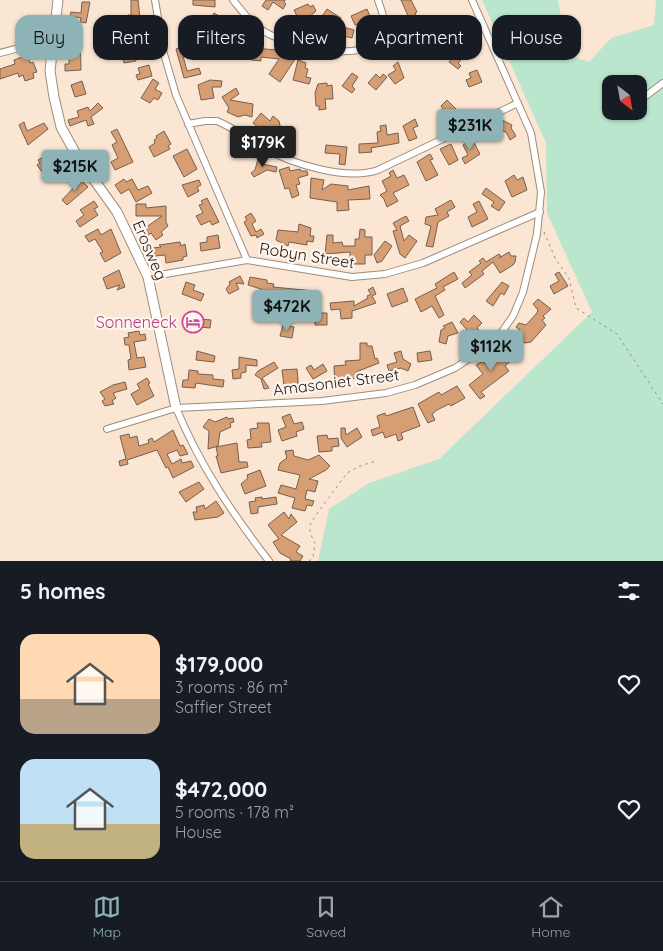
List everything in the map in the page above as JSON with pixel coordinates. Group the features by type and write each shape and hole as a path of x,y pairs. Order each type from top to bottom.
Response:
{"street":[{"name":"Erosweg","path":"56,15 58,0"},
{"path":"155,0 169,75 246,260"},
{"path":"233,0 250,21 266,32 311,48 330,51 356,49"},
{"path":"378,0 382,15"},
{"name":"Amasoniet Street","path":"107,428 176,408 322,401 386,392 442,375 482,350 501,333 513,316 523,292 539,226 541,192 533,141 472,0"},
{"path":"0,53 15,49"},
{"name":"Erosweg","path":"51,60 50,71 54,97 65,137 117,212 148,277 176,408 202,463 239,522 269,561"},
{"path":"648,95 663,83"},
{"path":"188,124 217,121 283,158 333,171 357,174 378,170 518,103"},
{"name":"Robyn Street","path":"148,277 246,260 352,277 385,274 430,260 540,212"}],"path":[{"path":"539,226 548,236 556,260 570,278 576,308 616,334 663,404"},
{"path":"309,561 313,558 315,543 310,533 310,525 316,515 346,473 360,466 376,462"}],"green space":[{"path":"482,0 558,0 561,15 492,15 492,22"},
{"path":"656,0 663,0 663,561 318,561 329,509 369,483 439,459 592,312 547,213 546,143 509,60 581,59 589,62 611,38 654,25"}],"building":[{"path":"131,0 138,0 140,15 131,15"},
{"path":"193,0 215,0 215,7 193,5"},
{"path":"266,0 285,0 286,4 283,9 273,2 268,10 262,6"},
{"path":"401,0 411,0 417,12 416,15 408,15"},
{"path":"82,2 90,2 86,23 83,22 83,15 70,15 71,12 81,13"},
{"path":"308,4 310,7 313,5 316,11 311,15 296,15 294,10"},
{"path":"327,9 336,15 323,15"},
{"path":"367,9 369,15 356,15 355,25 351,16"},
{"path":"346,28 354,30 352,38 346,37"},
{"path":"264,49 274,50 274,58 264,57"},
{"path":"14,60 29,60 30,63 33,62 37,72 33,73 34,78 25,81 23,75 19,77 18,73 0,79 0,69 15,64"},
{"path":"69,60 81,60 81,70 65,71 65,64 69,64"},
{"path":"123,60 136,60 136,61 124,63"},
{"path":"179,60 184,60 187,71 199,68 201,74 184,78"},
{"path":"278,60 294,60 280,82 269,74"},
{"path":"298,60 306,63 305,68 308,69 306,77 311,78 309,84 293,80"},
{"path":"451,60 461,60 458,63 461,66 458,69 449,62"},
{"path":"398,62 404,78 395,84 388,75 396,70 393,66"},
{"path":"149,65 152,76 138,80 136,75 140,74 138,68"},
{"path":"477,70 482,82 469,87 466,80 471,78 469,73"},
{"path":"352,73 358,77 352,86 355,89 352,93 342,86"},
{"path":"376,74 380,78 383,74 387,77 376,90 368,83"},
{"path":"153,79 159,83 155,89 162,93 158,100 154,98 150,103 141,98"},
{"path":"210,80 222,81 221,87 212,87 214,98 201,100 198,85"},
{"path":"82,81 86,94 75,97 71,85"},
{"path":"327,83 327,86 332,85 333,99 325,99 326,109 319,110 319,106 316,106 315,93 318,84"},
{"path":"236,88 239,94 230,100 253,104 252,117 245,115 238,117 227,112 229,108 222,97"},
{"path":"447,100 458,111 447,121 442,116 446,113 441,106"},
{"path":"98,103 103,108 91,117 94,124 88,126 86,120 70,126 68,120 79,117 77,111 88,107 90,111"},
{"path":"261,113 270,121 273,116 279,121 281,130 291,128 294,136 287,139 288,141 273,146 270,137 253,123"},
{"path":"415,119 418,126 413,128 417,138 409,141 403,126"},
{"path":"502,120 512,125 511,128 516,136 510,140 506,132 497,129 496,133 492,132 491,135 485,133 487,126 490,127"},
{"path":"24,122 27,131 44,123 48,129 28,145 19,125"},
{"path":"386,125 387,135 398,133 399,143 371,148 372,152 359,153 359,144 378,143 377,132 381,131 380,126"},
{"path":"117,129 133,162 115,170 111,162 118,158 112,145 117,142 111,132"},
{"path":"164,131 171,144 168,146 170,149 154,157 149,147 155,143 156,136"},
{"path":"472,139 480,154 465,164 462,158 468,155 463,145"},
{"path":"451,144 458,160 449,165 440,149"},
{"path":"326,145 347,147 345,165 339,164 340,154 325,153"},
{"path":"187,149 197,169 184,177 173,156"},
{"path":"430,154 433,159 430,160 438,175 426,181 417,162"},
{"path":"47,155 49,159 53,156 57,162 42,172 37,165 40,163 38,160"},
{"path":"258,159 263,160 262,164 277,167 276,172 267,170 254,177 251,173 255,170"},
{"path":"289,167 290,171 300,169 301,171 307,171 308,175 298,178 300,184 296,185 299,195 292,198 289,188 285,189 279,170"},
{"path":"393,170 397,178 404,175 409,185 393,193 398,201 387,207 380,195 387,191 382,181 391,176 389,173"},
{"path":"514,175 517,180 523,177 527,190 512,197 505,181"},
{"path":"311,178 324,180 322,190 331,184 348,186 348,190 369,186 370,199 348,200 349,210 337,211 337,202 310,198"},
{"path":"124,179 126,182 132,179 138,190 148,186 152,193 136,202 129,189 121,194 115,185"},
{"path":"81,180 88,187 67,205 62,200"},
{"path":"199,180 201,185 197,187 199,191 188,197 182,185"},
{"path":"486,188 505,202 499,211 491,206 494,202 482,194"},
{"path":"207,198 219,222 212,225 210,221 201,225 196,216 203,213 199,205 203,204 201,201"},
{"path":"451,200 455,207 447,212 449,216 438,222 433,247 426,246 431,226 425,224 426,217 438,215 435,209"},
{"path":"94,201 98,207 94,209 98,215 80,227 76,221 84,215 80,210"},
{"path":"479,201 488,219 472,227 468,217 477,212 473,204"},
{"path":"136,204 146,204 146,208 166,206 166,222 168,226 161,232 163,235 156,240 151,233 142,240 138,233 162,216 136,216"},
{"path":"251,213 256,221 252,224 256,232 261,229 264,234 257,238 256,235 251,236 244,222 247,220 245,217"},
{"path":"406,216 409,221 400,226 404,241 409,235 417,241 405,258 400,254 393,231 397,230 393,223"},
{"path":"299,224 311,228 310,236 314,236 313,242 307,241 307,245 289,242 288,246 276,240 278,230 298,232"},
{"path":"98,229 101,235 111,229 121,253 105,262 100,253 103,252 95,239 89,242 85,236"},
{"path":"360,229 365,230 365,237 372,237 372,255 365,255 365,264 350,264 350,252 325,254 327,235 333,235 333,243 342,242 343,246 355,246 355,239 359,239"},
{"path":"218,235 220,248 201,251 200,243 207,242 207,237"},
{"path":"385,241 392,246 382,261 377,263 374,255"},
{"path":"180,242 181,246 185,244 187,256 183,257 183,260 166,263 165,255 155,256 153,248 161,247 159,245"},
{"path":"509,252 511,256 516,256 513,265 500,273 493,262 482,271 484,274 465,288 462,283 472,275 469,272 481,263 479,261 483,258 486,262 499,254 501,256 499,258"},
{"path":"119,270 125,287 117,290 120,285 107,289 103,278"},
{"path":"454,272 458,279 443,287 445,290 435,296 444,315 439,318 432,306 421,312 415,299 437,288 435,284"},
{"path":"559,272 568,286 554,294 550,286 559,281 555,274"},
{"path":"240,276 244,284 236,283 239,289 229,294 226,289 230,284 229,282"},
{"path":"250,277 267,280 267,283 274,284 273,287 314,291 313,300 304,300 304,296 289,295 296,305 294,309 285,309 276,304 276,295 261,292 261,289 248,285"},
{"path":"186,282 195,285 193,290 204,294 201,301 182,294"},
{"path":"502,282 509,286 504,295 501,293 493,306 486,301"},
{"path":"373,287 376,294 372,296 376,303 352,311 352,318 341,319 340,309 331,310 330,303 354,301 354,306 368,298 367,296 371,294 368,290"},
{"path":"403,288 408,301 392,307 387,294"},
{"path":"538,299 551,309 543,316 545,318 542,320 546,325 531,342 525,343 515,336 520,330 516,327 519,323 526,325 537,313 538,310 533,304"},
{"path":"312,313 327,313 327,325 315,325 315,321 305,321 305,315 312,315"},
{"path":"474,315 482,323 477,328 482,334 476,340 460,322 464,318 468,322"},
{"path":"190,318 211,320 210,328 190,326"},
{"path":"452,322 458,333 448,336 446,344 439,342 441,330 445,328 443,326"},
{"path":"283,325 294,327 292,338 280,336"},
{"path":"139,331 140,335 145,334 146,340 134,342 137,358 144,357 146,367 129,370 128,360 131,359 129,345 125,345 124,338 129,337 128,333"},
{"path":"360,343 367,343 367,346 372,346 375,359 377,358 379,363 356,372 357,378 343,380 344,384 335,385 334,366 346,365 345,361 360,360"},
{"path":"505,349 514,358 505,366 509,371 481,392 485,396 480,399 469,385 483,374 476,365 483,361 485,364"},
{"path":"197,351 215,356 214,362 196,360"},
{"path":"401,351 403,359 411,364 408,371 401,368 389,371 387,365 397,362 394,353"},
{"path":"430,351 432,360 418,362 417,353"},
{"path":"239,357 257,360 257,366 246,365 246,372 241,373 241,378 233,379 232,370 239,369"},
{"path":"274,362 278,368 262,378 269,388 264,389 261,379 255,375 258,371"},
{"path":"323,364 327,371 313,379 306,368 311,365 314,370"},
{"path":"297,369 299,392 285,393 282,370"},
{"path":"189,370 198,371 198,374 213,375 213,379 224,380 223,387 196,383 195,388 182,387 183,380 188,380"},
{"path":"147,378 154,396 137,405 131,394 140,389 137,384"},
{"path":"125,382 127,389 113,393 116,398 112,401 114,404 105,406 102,401 105,399 100,392 113,385"},
{"path":"457,386 465,398 451,406 449,404 437,410 432,414 435,420 428,423 418,404 439,392 441,395"},
{"path":"413,407 420,426 401,433 403,439 398,441 396,434 385,438 383,432 373,436 371,430 380,427 377,416 385,413 386,416"},
{"path":"290,414 294,424 302,422 304,429 296,432 297,436 282,441 278,430 286,427 282,417"},
{"path":"227,417 228,419 233,418 234,422 230,423 231,427 220,432 218,446 208,449 209,431 203,427 209,419 215,422"},
{"path":"257,423 269,423 271,442 261,443 262,447 248,448 247,440 251,439 250,429 258,428"},
{"path":"341,428 345,428 346,435 357,428 362,437 347,447 341,438"},
{"path":"173,430 180,446 183,445 188,454 180,456 177,450 167,454 172,464 181,459 182,463 191,461 194,467 173,478 157,450 127,460 128,464 120,466 119,461 126,459 120,436 129,434 130,438 137,436 139,446 149,443 148,440 152,438 154,442"},
{"path":"327,435 328,439 338,438 339,446 332,447 332,451 319,452 317,436"},
{"path":"237,443 239,462 247,462 248,467 221,473 216,456 218,456 216,447"},
{"path":"293,450 294,456 308,460 319,455 330,466 309,479 318,481 315,492 307,490 305,499 314,501 312,506 307,505 305,511 292,508 295,498 278,493 281,485 296,489 300,475 278,470 280,463 287,458 285,451"},
{"path":"260,470 266,486 245,494 241,484 248,478 247,475"},
{"path":"199,482 204,489 186,502 179,492"},
{"path":"262,497 262,499 276,497 277,504 258,507 258,513 251,514 249,502 256,501 255,498"},
{"path":"216,501 224,513 218,517 195,520 193,512 197,512 196,507 204,505 205,509"},
{"path":"284,512 289,519 291,514 297,522 281,535 300,546 296,552 303,556 300,561 290,561 291,559 280,553 273,542 279,539 268,525"}],"place":[{"name":"Sonneneck","path":"193,322"}]}
